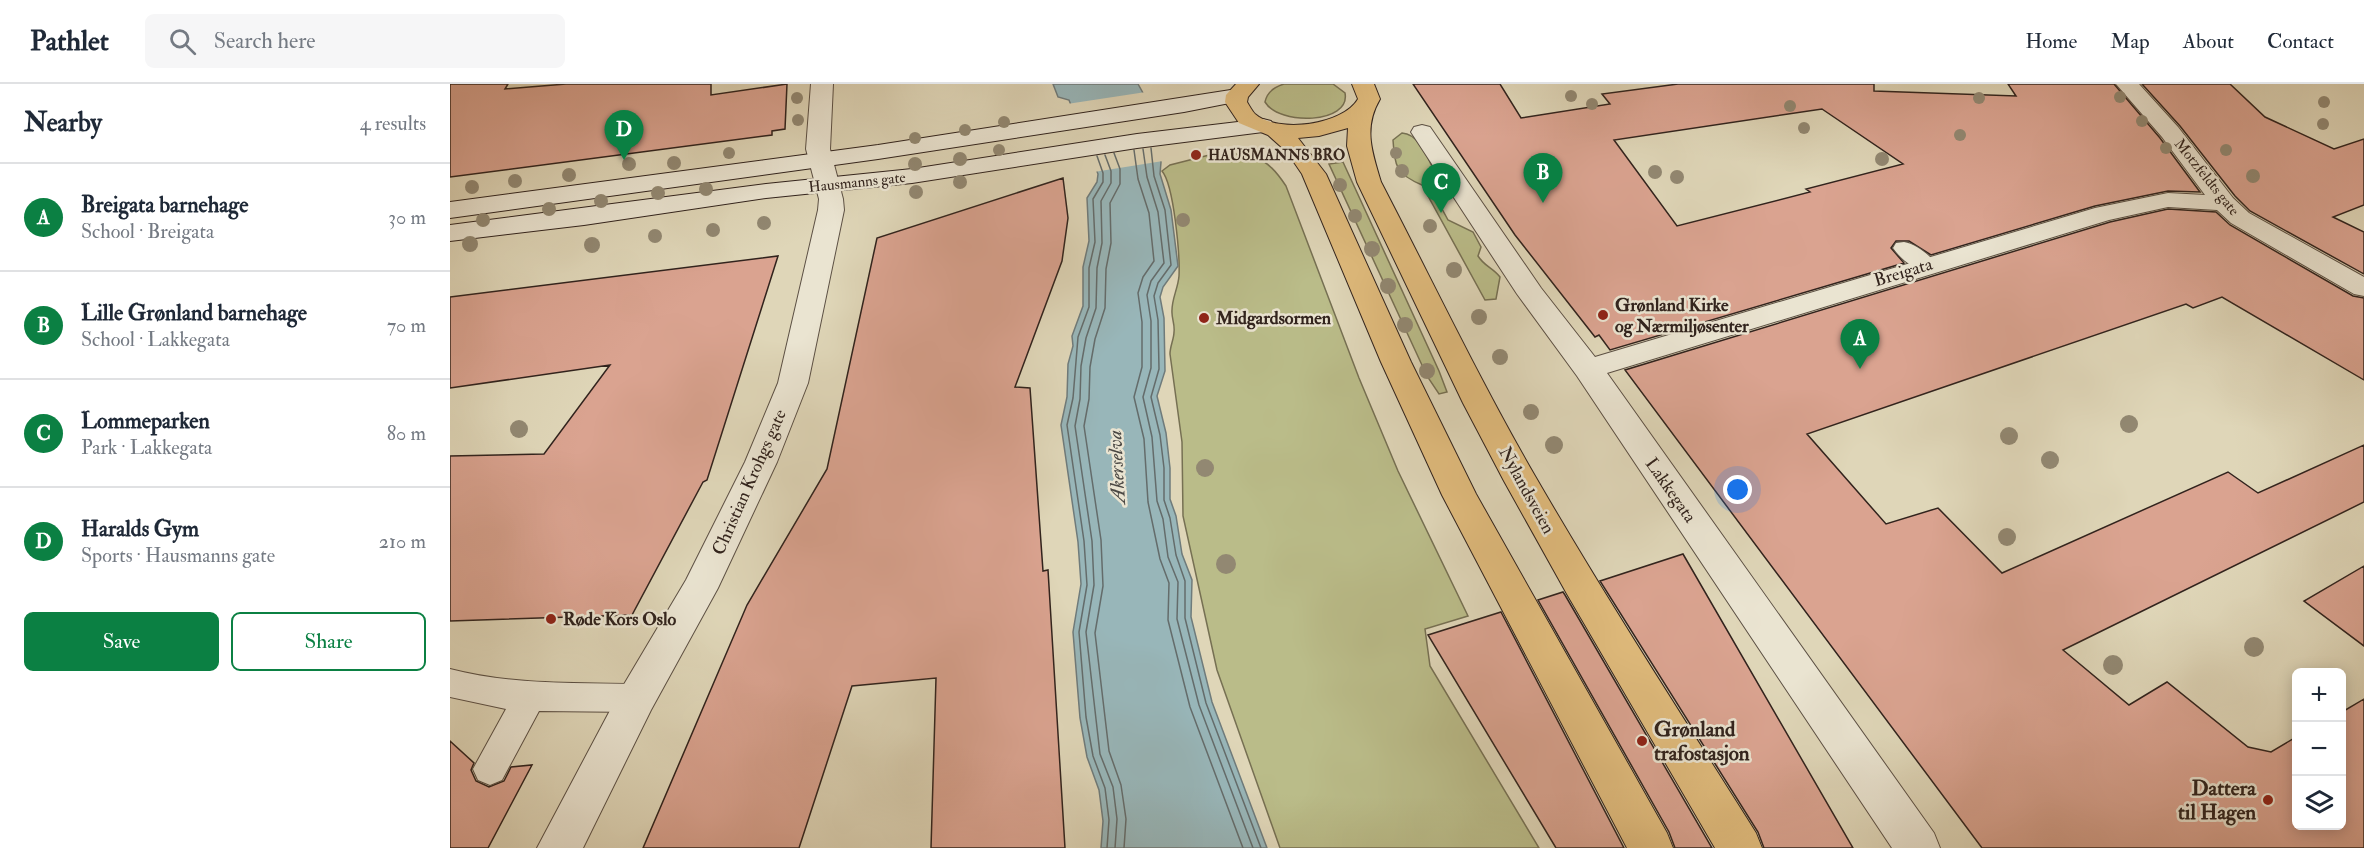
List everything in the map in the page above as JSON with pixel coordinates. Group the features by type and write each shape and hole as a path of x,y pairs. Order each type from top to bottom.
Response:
{"main road":[{"path":"1243,89 1236,102 1243,116 1269,128 1295,147 1314,174 1422,419 1516,603 1651,848"},
{"name":"Nylandsveien","path":"1269,128 1323,129 1344,123 1361,99"},
{"name":"Nylandsveien","path":"1361,99 1359,146 1369,182 1479,403 1580,584 1740,848"}],"street":[{"name":"Christian Krohgs gate","path":"559,848 637,698 700,588 761,462 793,383 831,210 820,160 818,135 822,84"},
{"name":"Motzfeldts gate","path":"2127,84 2170,132 2224,202 2240,218 2261,232 2364,288"},
{"name":"Hausmanns gate","path":"450,210 820,160 1184,105 1243,89"},
{"name":"Hausmanns gate","path":"450,233 584,218 766,191 912,176 1195,133 1269,128"},
{"name":"Lakkegata","path":"1422,132 1531,294 1588,369 1918,848"},
{"name":"Breigata","path":"1588,369 2104,213 2168,200 2224,202"}],"lane":[{"path":"1904,248 1926,265"},
{"path":"457,692 637,698"},
{"path":"490,769 530,696"}],"green space":[{"path":"1284,84 1333,84 1345,93 1344,103 1337,111 1326,116 1298,118 1284,115 1273,110 1265,102 1272,90"},
{"path":"1402,133 1414,138 1427,157 1437,177 1436,184 1445,199 1441,207 1448,220 1473,232 1481,247 1478,256 1500,277 1496,299 1485,300 1422,185 1407,177 1398,168 1393,140"},
{"path":"1225,151 1258,158 1272,168 1286,186 1359,378 1398,471 1468,616 1425,629 1430,666 1539,848 1280,848 1217,670 1183,516 1182,442 1170,354 1174,335 1172,308 1179,266 1173,205 1162,171 1170,165"},
{"path":"1343,162 1447,392 1439,394 1427,376 1329,164"}],"water":[{"name":"Akerselva","path":"1053,84 1138,84 1143,93 1161,162 1160,174 1171,210 1178,266 1163,287 1160,297 1164,318 1165,371 1157,396 1166,433 1170,468 1170,499 1176,516 1182,554 1192,580 1191,617 1212,702 1267,848 1101,848 1103,821 1099,790 1087,757 1080,718 1073,632 1081,584 1078,542 1061,425 1067,397 1068,364 1073,346 1072,336 1083,306 1083,267 1089,241 1087,198 1097,182 1098,174 1069,100 1058,97"}],"pier":[{"path":"1146,92 1163,161 1094,172 1067,104"}],"building":[{"path":"450,84 508,84 505,89 566,84 711,84 711,95 787,84 785,129 772,131 772,135 450,177"},
{"path":"1413,84 1500,84 1521,118 1610,104 1602,94 1678,84 1874,84 1874,91 2016,96 2008,84 2114,84 2160,138 2200,192 2168,191 2095,206 1931,255 1909,241 1896,241 1891,248 1904,263 1610,350 1599,335 1595,337 1515,235","holes":["1822,109 1903,164 1806,189 1810,192 1677,226 1614,140"]},
{"path":"2142,84 2230,84 2265,117 2334,149 2364,139 2364,205 2333,217 2364,232 2364,274 2250,211"},
{"path":"1063,178 1068,218 1062,261 1015,387 1030,388 1043,571 1048,570 1065,848 931,848 936,678 852,686 799,848 643,848 747,605 827,469 877,238"},
{"path":"2168,209 2216,212 2230,225 2353,296 2364,298 2364,380 2222,297 2193,308 2186,304 1807,434 1886,524 1938,508 2002,573 2228,472 2258,493 2364,445 2364,502 2063,650 2129,705 2167,682 2248,747 2271,752 2292,739 2292,830 2346,830 2346,710 2364,699 2364,848 1982,848 1625,370 2110,222"},
{"path":"778,256 707,480 703,482 632,615 450,621 450,456 544,454 610,365 450,388 450,297"},
{"path":"1683,554 1853,848 1764,848 1758,832 1600,581"},
{"path":"2364,566 2364,646 2304,601"},
{"path":"1563,592 1712,848 1675,848 1669,832 1538,600"},
{"path":"1501,612 1624,848 1556,848 1428,635"},
{"path":"450,741 474,763 471,770 476,781 489,787 504,781 511,767 532,765 488,848 450,848"}],"place":[{"name":"HAUSMANNS BRO","path":"1196,155"},
{"name":"Haralds Gym","path":"624,160"},
{"name":"Lille Grønland barnehage","path":"1543,203"},
{"name":"Lommeparken","path":"1441,213"},
{"name":"Grønland Kirke og Nærmiljøsenter","path":"1603,315"},
{"name":"Midgardsormen","path":"1204,318"},
{"name":"Breigata barnehage","path":"1860,369"},
{"name":"Røde Kors Oslo","path":"551,619"},
{"name":"Grønland trafostasjon","path":"1642,741"},
{"name":"Dattera til Hagen","path":"2268,800"}]}
